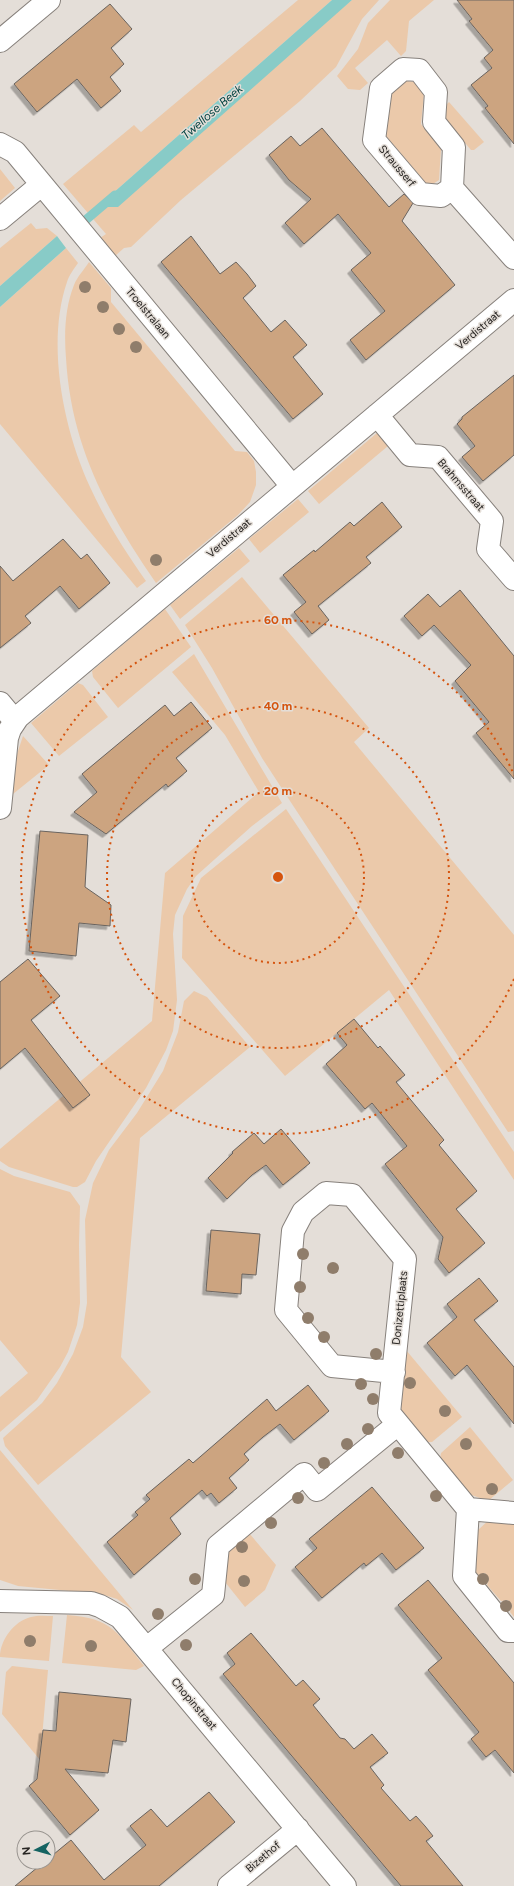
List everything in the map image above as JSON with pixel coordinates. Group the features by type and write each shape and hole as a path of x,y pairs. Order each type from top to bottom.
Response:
{"street":[{"path":"0,41 49,0"},
{"name":"Strausserf","path":"404,69 419,70 436,92 434,122 454,147 452,188 441,196 420,194 374,140 380,88 404,69"},
{"name":"Troelstralaan","path":"0,144 15,152 292,486"},
{"path":"0,219 42,185"},
{"path":"452,188 514,258"},
{"name":"Verdistraat","path":"0,808 7,738 15,721 154,601 514,300"},
{"name":"Brahmsstraat","path":"377,415 410,455 438,457 492,521 488,549 514,579"},
{"path":"0,703 15,721"},
{"name":"Donizettiplaats","path":"394,1372 332,1366 286,1310 292,1232 303,1212 326,1193 352,1195 405,1259 394,1372 389,1413 468,1509"},
{"path":"147,1648 213,1595 218,1546 304,1474 317,1490 398,1424"},
{"path":"514,1513 468,1509 464,1576 508,1631 514,1631"},
{"name":"Chopinstraat","path":"0,1601 68,1602 100,1606 120,1617 345,1886"},
{"name":"Bizethof","path":"229,1886 298,1829"}],"shaded area":[{"path":"298,0 332,0 104,201 352,0 379,0 362,19 336,67 300,101 181,200 131,247 124,248 115,256 100,238 106,234 63,184 134,125 141,132"},
{"path":"390,0 434,0 409,21 406,51 401,56 387,40 355,68 368,83 360,90 348,89 337,76 358,49 368,23"},
{"path":"406,81 415,82 424,93 421,124 441,149 439,180 433,184 426,183 386,136 389,95"},
{"path":"449,102 484,142 474,150 471,150 444,118 445,106"},
{"path":"0,169 15,188 0,201"},
{"path":"31,223 36,229 47,228 57,236 0,286 0,248"},
{"path":"66,248 78,263 70,274 67,282 61,306 58,331 60,385 65,412 80,464 90,487 116,535 146,581 137,588 0,424 0,307"},
{"path":"89,262 111,288 111,302 235,451 247,452 254,461 256,485 250,502 238,515 156,583 138,557 107,504 94,477 75,420 69,390 66,358 66,321 74,285"},
{"path":"377,433 388,446 319,504 308,491"},
{"path":"298,499 309,512 260,553 249,539"},
{"path":"239,548 250,561 180,619 170,605"},
{"path":"242,577 369,728 354,742 514,935 514,1131 508,1132 262,758 212,668 185,625"},
{"path":"165,609 191,647 118,708 93,677 92,671"},
{"path":"194,654 282,803 252,826 196,876 187,889 175,915 173,934 177,1000 173,1031 166,1050 146,1088 96,1161 85,1182 77,1187 73,1187 9,1167 0,1161 0,1149 152,1021 165,873 259,792 225,735 172,672"},
{"path":"78,683 83,685 108,717 59,756 31,723"},
{"path":"23,736 49,765 13,794 17,754"},
{"path":"286,809 514,1152 514,1180 389,990 285,1076 182,958 183,916 201,878"},
{"path":"194,991 207,997 250,1047 140,1138 121,1357 151,1392 38,1485 5,1446 3,1438 42,1403 57,1383 73,1354 83,1327 87,1303 85,1220 93,1183 109,1150 137,1113 163,1071 178,1032 184,1001"},
{"path":"0,1169 14,1176 70,1192 80,1206 80,1303 77,1325 68,1352 60,1367 37,1400 0,1432 0,1397 28,1373 0,1340"},
{"path":"406,1350 462,1417 432,1442 426,1442 400,1410"},
{"path":"470,1427 513,1480 488,1501 469,1494 440,1459 441,1453"},
{"path":"0,1450 133,1610 117,1599 101,1594 18,1586 0,1580"},
{"path":"491,1518 514,1523 514,1617 510,1612 512,1605 508,1600 501,1601 487,1585 489,1579 485,1573 478,1575 474,1570 477,1531"},
{"path":"249,1533 276,1565 265,1590 245,1607 225,1582 229,1550"},
{"path":"67,1615 94,1620 113,1629 144,1666 136,1670 62,1663"},
{"path":"34,1616 53,1616 49,1661 0,1657 2,1644 5,1638 19,1623"},
{"path":"12,1666 48,1670 40,1760 2,1714 6,1672"}],"water":[{"path":"332,0 352,0 118,207 108,207 104,201"},
{"path":"57,236 66,248 0,307 0,286"}],"building":[{"path":"457,0 514,0 514,144 485,108 488,106 471,85 492,68 484,58 493,50 469,21 472,19"},
{"path":"110,4 132,29 111,48 124,64 110,77 121,91 101,108 77,79 37,112 14,84"},
{"path":"322,128 389,207 404,194 413,203 402,221 455,285 366,360 350,340 385,311 351,270 371,253 338,214 304,244 285,223 311,199 289,180 269,155 291,136 300,146"},
{"path":"191,236 220,274 236,262 247,274 256,286 243,298 271,332 285,320 307,345 293,357 323,394 293,419 161,262"},
{"path":"514,375 514,455 483,481 462,457 475,446 457,424 462,417"},
{"path":"382,502 402,527 366,557 371,563 318,606 329,620 312,634 294,612 306,602 283,575 314,550 315,552 350,522 354,526"},
{"path":"63,539 81,559 87,554 110,583 79,609 60,586 25,616 31,623 0,648 0,566 13,581"},
{"path":"460,590 514,656 514,779 476,733 489,722 455,681 471,665 434,625 422,636 404,616 428,594 440,607"},
{"path":"191,702 212,728 176,758 187,771 168,787 166,784 106,834 74,812 97,792 82,774 165,705 174,716"},
{"path":"40,831 88,835 85,887 111,905 110,926 79,923 76,956 29,951"},
{"path":"28,959 60,996 31,1020 90,1095 73,1108 25,1048 0,1069 0,982"},
{"path":"354,1019 378,1048 380,1046 405,1075 396,1082 444,1140 439,1145 477,1191 456,1209 485,1243 449,1273 438,1259 443,1237 385,1164 407,1146 372,1103 365,1109 326,1064 347,1045 337,1033"},
{"path":"281,1129 310,1163 283,1185 266,1165 252,1175 227,1199 208,1178 233,1153 232,1152 254,1133 264,1144"},
{"path":"211,1230 260,1234 256,1275 242,1274 241,1294 206,1291"},
{"path":"479,1278 498,1301 474,1320 514,1367 514,1424 467,1365 455,1376 427,1343 457,1317 447,1304"},
{"path":"308,1385 329,1411 294,1440 280,1424 263,1437 244,1454 249,1460 229,1478 237,1488 219,1503 211,1493 207,1496 202,1490 170,1518 181,1534 134,1575 107,1542 138,1515 135,1512 150,1499 146,1495 189,1459 193,1463 267,1399 276,1411"},
{"path":"372,1487 424,1548 396,1570 382,1553 366,1566 364,1563 322,1598 295,1567 317,1548 309,1539"},
{"path":"428,1580 514,1683 514,1773 495,1750 486,1757 471,1739 479,1732 428,1670 442,1658 398,1605"},
{"path":"251,1633 296,1686 303,1680 320,1699 313,1705 340,1738 345,1739 354,1749 372,1734 388,1753 370,1767 384,1785 381,1788 410,1821 416,1816 425,1826 433,1836 426,1841 463,1886 401,1886 223,1674 235,1664 227,1653"},
{"path":"59,1692 131,1699 126,1742 113,1740 108,1773 65,1769 99,1810 70,1835 29,1786 37,1779 43,1730 56,1731"},
{"path":"209,1792 235,1822 159,1886 15,1886 34,1870 56,1870 56,1852 71,1840 104,1880 146,1845 130,1826 151,1809 167,1827"}],"waterway":[{"name":"Twellose Beek","path":"81,224 115,195"}]}
